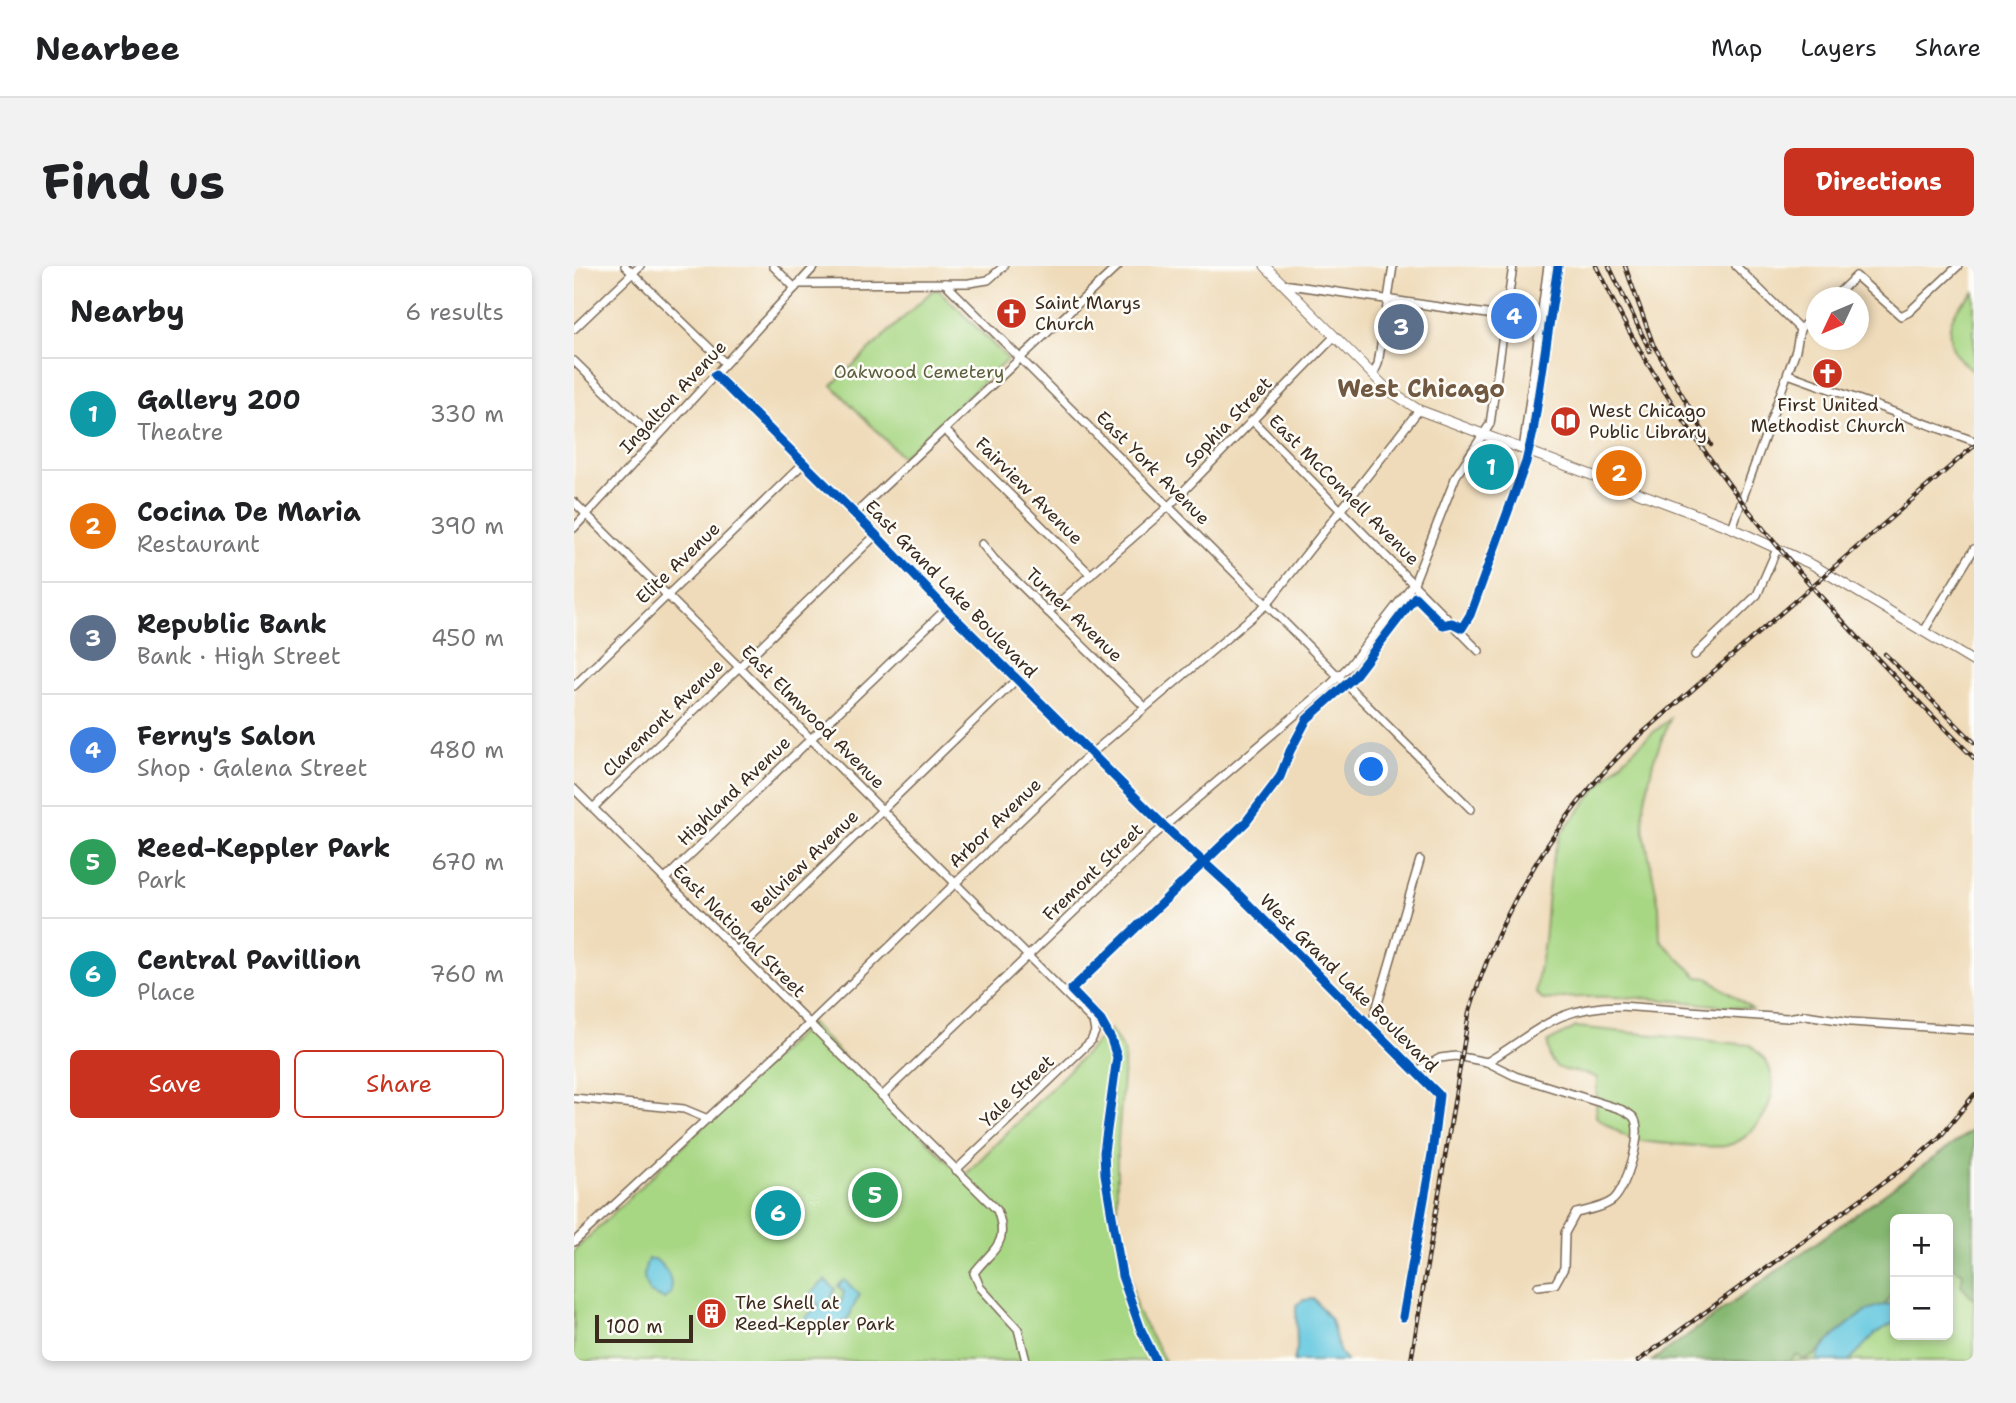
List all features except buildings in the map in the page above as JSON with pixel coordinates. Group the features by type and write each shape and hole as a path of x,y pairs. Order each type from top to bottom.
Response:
{"main road":[{"path":"1265,266 1273,270 1283,284 1395,396 1419,410 1732,528 1813,565 1974,662"}],"street":[{"path":"625,266 725,363"},
{"path":"574,329 640,266"},
{"path":"774,266 797,286 969,283 988,280 1001,267"},
{"name":"Ingalton Avenue","path":"574,528 815,266"},
{"path":"855,514 1118,266"},
{"path":"1373,375 1378,364 1393,266"},
{"name":"Fremont Street","path":"882,1096 1164,826 1339,676 1414,583 1456,476 1490,424 1513,266"},
{"path":"1523,450 1548,266"},
{"path":"1736,266 1800,329"},
{"path":"1869,288 1901,316 1909,312 1958,266"},
{"path":"1844,287 1856,276 1868,287"},
{"name":"East York Avenue","path":"945,283 1471,809"},
{"path":"1283,284 1507,317"},
{"path":"1732,528 1797,350 1800,329 1806,323"},
{"name":"Sophia Street","path":"1048,612 1169,506 1335,336"},
{"path":"574,361 654,439"},
{"path":"1788,374 1974,441"},
{"name":"East Grand Lake Boulevard","path":"715,375 1164,826"},
{"name":"Arbor Avenue","path":"574,1242 810,1023 1091,753 1267,604 1419,410"},
{"name":"East McConnell Avenue","path":"1252,420 1479,651"},
{"name":"Fairview Avenue","path":"945,429 1091,575"},
{"name":"Elite Avenue","path":"574,686 804,463"},
{"name":"East Elmwood Avenue","path":"574,502 1089,1017 1095,1032"},
{"name":"Claremont Avenue","path":"593,808 876,535"},
{"name":"Turner Avenue","path":"982,544 994,559 1145,707"},
{"path":"1695,655 1757,596 1777,549"},
{"path":"1924,631 1974,549"},
{"name":"Highland Avenue","path":"665,879 946,609"},
{"name":"Bellview Avenue","path":"737,951 1017,679"},
{"name":"East National Street","path":"574,789 997,1210 1003,1226 999,1246 974,1273 980,1287 1018,1329 1026,1361"},
{"name":"West Grand Lake Boulevard","path":"1164,826 1231,887 1439,1095 1433,1154 1403,1317"},
{"path":"1371,1027 1420,860"},
{"path":"1487,1062 1547,1022 1579,1009 1597,1006 1787,1018 1805,1016 1851,1022 1974,1030"},
{"name":"Yale Street","path":"956,1170 1088,1045 1095,1032"},
{"name":"West Grand Lake Boulevard","path":"1415,1072 1448,1055 1487,1062 1516,1076 1620,1109 1633,1118 1638,1132 1628,1177 1614,1200 1595,1209 1576,1213 1565,1233 1564,1268 1555,1284 1538,1286"},
{"path":"574,1098 684,1109 708,1119"}],"green space":[{"name":"Oakwood Cemetery","path":"939,290 1008,359 902,457 832,385 932,291"},
{"path":"1974,292 1974,370 1954,351 1950,325 1958,308"},
{"path":"1670,719 1653,762 1643,810 1644,832 1659,906 1660,939 1698,977 1708,978 1752,1009 1621,997 1543,1000 1536,993 1550,873 1561,835 1611,773 1645,739"},
{"path":"810,1023 963,1177 1110,1029 1125,1053 1117,1153 1117,1212 1137,1311 1165,1361 574,1361 574,1251"},
{"path":"1576,1027 1750,1045 1768,1065 1772,1077 1770,1102 1748,1135 1725,1146 1664,1144 1628,1137 1596,1117 1597,1078 1564,1070 1552,1062 1548,1042"},
{"path":"1974,1129 1974,1361 1652,1361"},
{"path":"1974,1129 1974,1299 1961,1285 1963,1273 1953,1268 1953,1214 1890,1214 1890,1296 1885,1305 1853,1321 1816,1354 1804,1360 1797,1355 1789,1361 1652,1361"}],"water":[{"path":"648,1259 655,1259 668,1274 671,1294 664,1299 650,1293 646,1284 644,1272"},
{"path":"825,1280 835,1289 829,1303 837,1305 841,1302 844,1292 838,1286 844,1280 860,1295 850,1315 840,1326 828,1330 814,1329 801,1322 819,1305 809,1295"},
{"path":"1314,1299 1331,1320 1339,1351 1346,1361 1294,1361 1297,1348 1296,1305 1304,1300"},
{"path":"1890,1304 1890,1325 1875,1334 1849,1361 1817,1361 1831,1340 1873,1308"}],"railway":[{"path":"1596,266 1631,336 1672,402 1763,528 1865,646 1974,758"},
{"path":"1609,266 1650,351"},
{"path":"1625,266 1653,344 1711,445"},
{"path":"1411,1361 1469,1013 1498,936 1536,863 1583,796 1639,736 1974,446"},
{"path":"1885,654 1974,742"},
{"path":"1638,1361 1909,1164 1939,1138 1974,1095"}],"cycle path":[{"path":"1156,1361 1141,1330 1122,1276 1105,1174 1104,1152 1117,1057 1101,1021 1071,990 1246,822 1280,777 1307,719 1353,678 1415,597 1443,625 1452,623 1462,628 1470,615 1526,462 1558,266"},
{"path":"715,375 1164,826 1231,887 1439,1095 1432,1154 1403,1317"}],"place":[{"name":"Saint Marys Church","path":"1012,313"},
{"name":"Ferny's Salon","path":"1514,316"},
{"name":"Republic Bank","path":"1401,327"},
{"name":"First United Methodist Church","path":"1828,374"},
{"name":"West Chicago Public Library","path":"1566,421"},
{"name":"Gallery 200","path":"1491,467"},
{"name":"Cocina De Maria","path":"1619,473"},
{"name":"Reed-Keppler Park","path":"875,1195"},
{"name":"Central Pavillion","path":"778,1213"},
{"name":"The Shell at Reed-Keppler Park","path":"712,1313"}],"district":[{"name":"West Chicago","path":"1421,389"}]}
